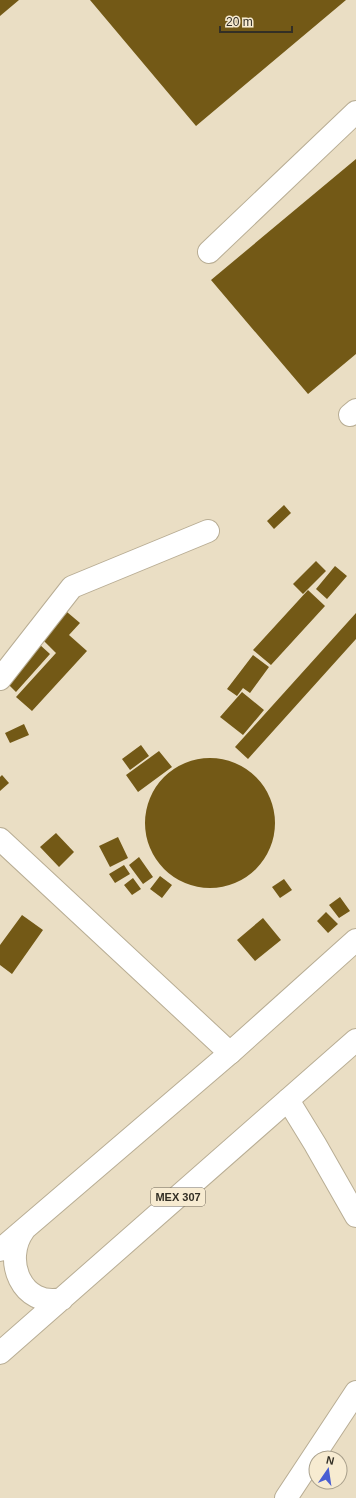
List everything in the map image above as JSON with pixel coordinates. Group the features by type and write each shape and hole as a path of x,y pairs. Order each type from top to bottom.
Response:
{"main road":[{"path":"209,252 356,112"},
{"path":"0,679 72,587 208,531"},
{"path":"0,839 230,1053"},
{"path":"0,1250 230,1053 356,940"},
{"name":"MEX 307","path":"0,1353 288,1100 354,1044"},
{"path":"288,1100 356,1216"},
{"path":"27,1226 20,1236 16,1246 14,1258 15,1270 20,1281 30,1292 43,1300 53,1301 62,1299"},
{"path":"286,1498 356,1392"}],"building":[{"path":"0,0 19,0 0,16"},
{"path":"90,0 346,0 196,126"},
{"path":"356,159 356,354 308,394 211,280"},
{"path":"284,505 291,513 274,529 267,521"},
{"path":"316,561 326,571 303,594 293,584"},
{"path":"335,566 347,576 327,599 316,589"},
{"path":"308,590 325,606 271,665 253,650"},
{"path":"67,612 80,623 69,635 87,651 32,711 16,697 56,653 42,639"},
{"path":"356,613 356,639 248,759 235,747"},
{"path":"39,644 50,654 16,692 5,681"},
{"path":"253,655 269,667 250,693 243,688 237,696 227,689"},
{"path":"242,692 264,710 243,735 220,717"},
{"path":"24,724 29,735 10,743 5,733"},
{"path":"141,745 149,756 130,770 122,759"},
{"path":"159,751 172,767 138,792 126,775"},
{"path":"216,758 229,760 241,765 252,772 261,781 273,804 275,823 273,842 268,854 261,865 252,874 229,886 204,888 191,886 179,881 168,874 159,865 147,842 145,817 147,804 152,792 159,781 168,772 191,760"},
{"path":"2,775 9,783 0,791 0,777"},
{"path":"56,833 74,852 59,867 40,847"},
{"path":"118,837 128,858 110,867 99,846"},
{"path":"139,857 153,877 143,884 129,865"},
{"path":"124,865 130,874 115,883 109,874"},
{"path":"160,876 172,885 162,898 150,889"},
{"path":"133,878 141,889 132,895 124,885"},
{"path":"284,879 292,890 280,898 272,887"},
{"path":"340,897 350,911 339,918 329,905"},
{"path":"326,912 338,924 328,933 317,921"},
{"path":"22,915 43,930 12,974 0,965 0,945"},
{"path":"263,918 281,940 255,961 237,940"}]}
